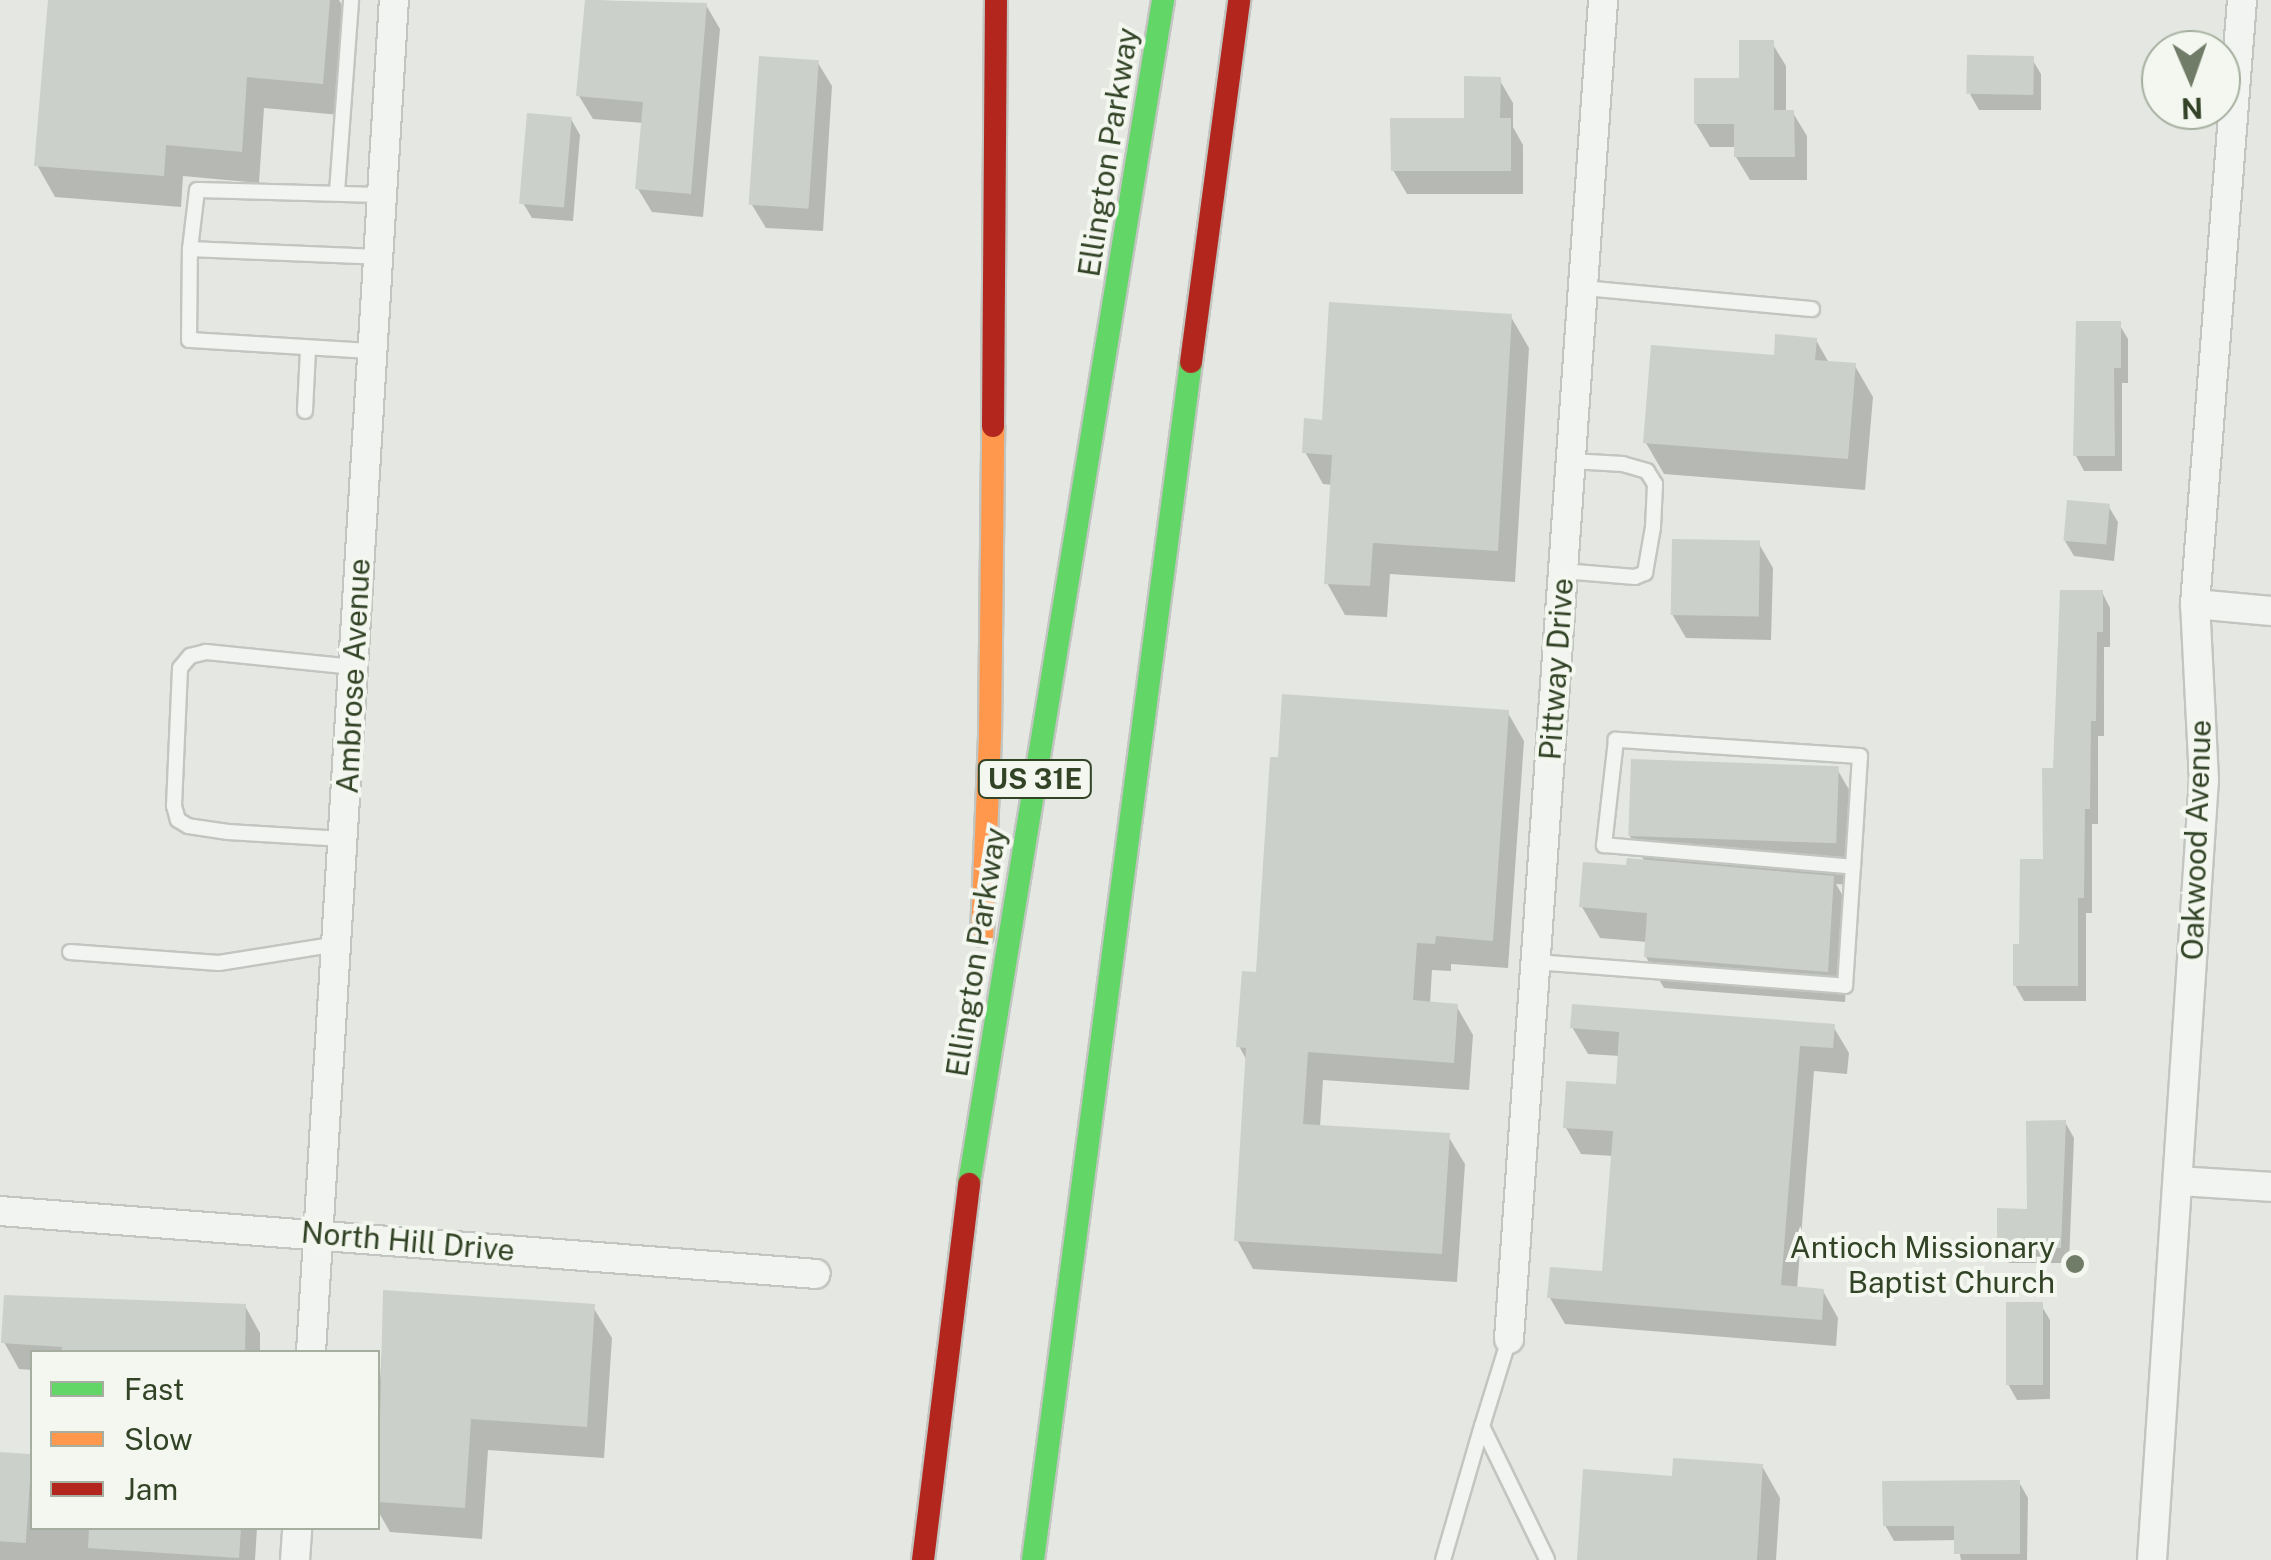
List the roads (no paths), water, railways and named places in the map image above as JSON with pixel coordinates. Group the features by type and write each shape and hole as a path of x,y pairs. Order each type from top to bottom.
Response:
{"highway":[{"path":"973,1155 990,737 996,0"},
{"name":"Ellington Parkway","path":"924,1560 973,1155 1163,0"},
{"name":"US 31E","path":"1033,1560 1239,0"}],"street":[{"name":"Ambrose Avenue","path":"311,1350 394,0"},
{"name":"Pittway Drive","path":"1509,1338 1604,0"},
{"name":"Oakwood Avenue","path":"2152,1560 2204,780 2195,604 2242,0"},
{"path":"2195,604 2271,611"},
{"path":"2178,1181 2271,1187"},
{"name":"North Hill Drive","path":"0,1210 816,1274"},
{"path":"295,1560 297,1530"}],"lane":[{"path":"337,192 351,0"},
{"path":"371,351 189,340 190,249 197,190 381,196"},
{"path":"190,249 377,257"},
{"path":"1584,288 1812,309"},
{"path":"304,412 308,350"},
{"path":"1563,571 1635,576 1646,573 1654,527 1656,484 1647,471 1623,464 1571,462"},
{"path":"344,838 228,832 188,826 178,820 174,806 180,668 190,656 206,652 354,666"},
{"path":"1536,962 1845,986 1853,867 1860,756 1616,740 1604,845 1853,867"},
{"path":"70,952 219,963 338,944"},
{"path":"1443,1560 1509,1338"},
{"path":"1482,1426 1547,1559"}],"place":[{"name":"Antioch Missionary Baptist Church","path":"2075,1264"}]}
